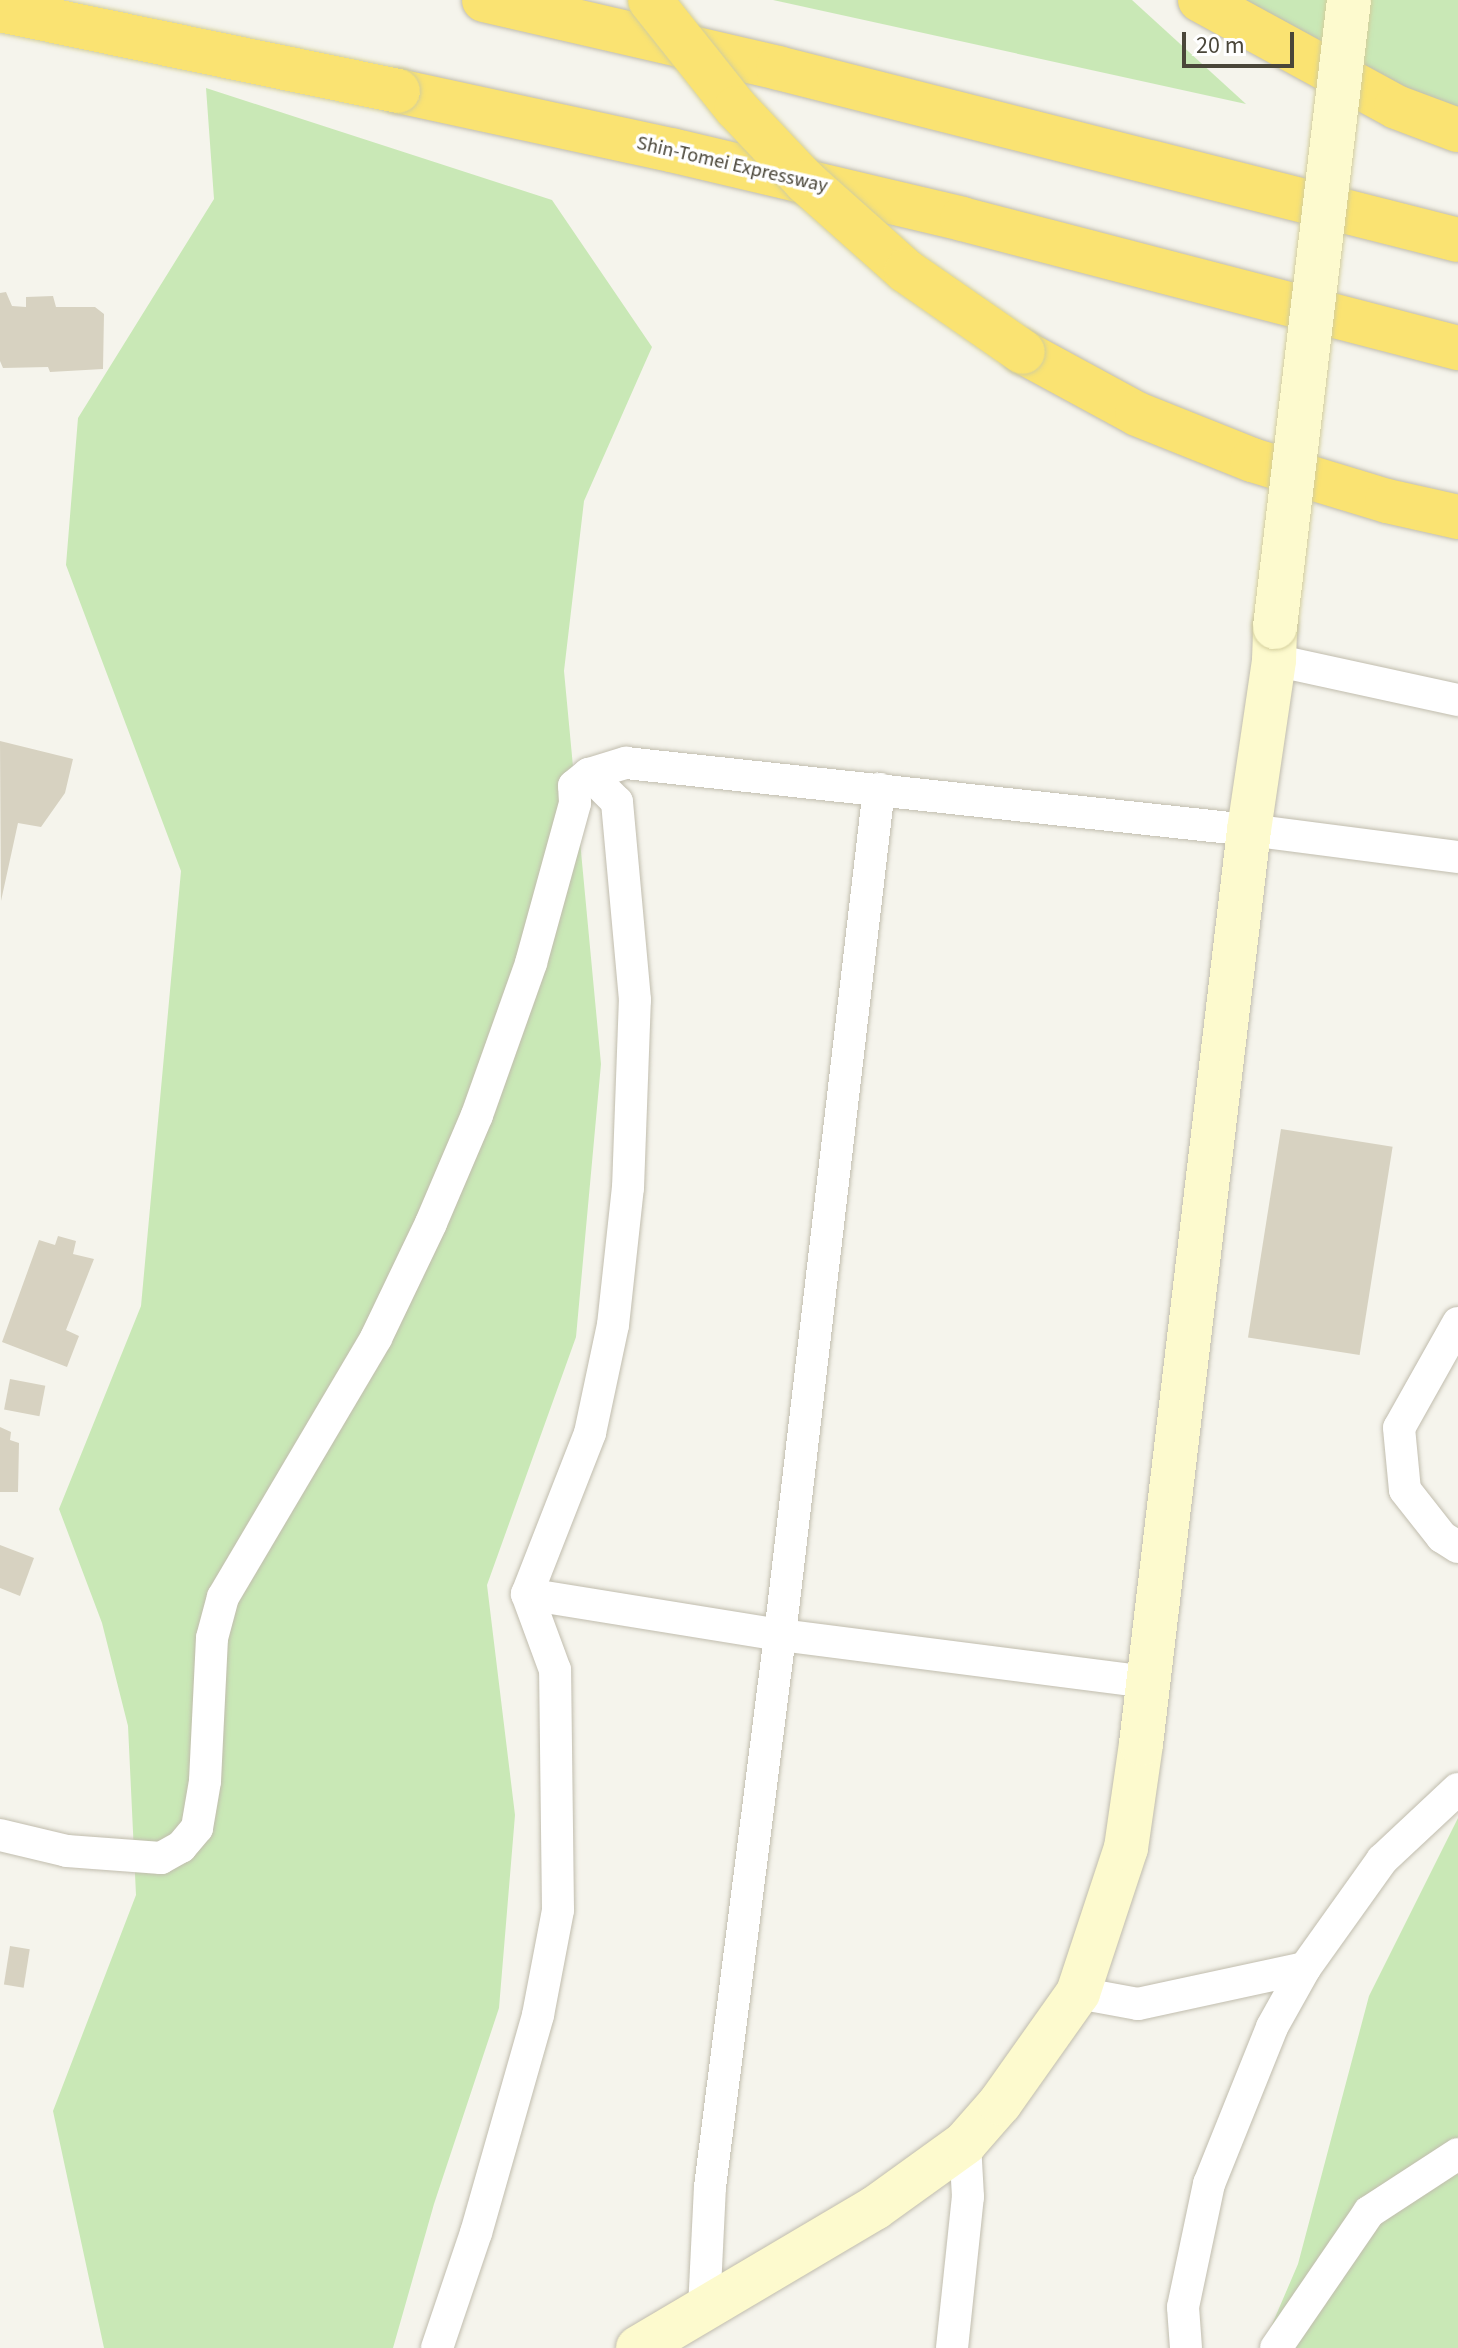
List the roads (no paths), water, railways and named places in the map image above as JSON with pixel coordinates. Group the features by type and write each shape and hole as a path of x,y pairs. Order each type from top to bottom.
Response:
{"highway":[{"path":"484,0 793,71 1458,240"},
{"path":"650,0 736,108 806,182 906,271 1023,352 1137,414 1252,460 1387,501 1458,517"},
{"path":"1200,0 1396,107 1458,130"},
{"name":"Shin-Tomei Expressway","path":"0,10 671,150 962,219 1458,348"}],"street":[{"path":"0,28 23,0"},
{"path":"638,2348 908,2188 965,2143 1000,2103 1078,1993 1126,1848 1249,830 1275,644 1349,0"},
{"path":"1275,644 1458,700"},
{"path":"0,1835 67,1851 161,1858 181,1847 197,1828 205,1781 212,1638 223,1597 376,1338 431,1223 477,1115 531,963 575,803 574,786 589,774 626,763 1249,830 1458,857"},
{"path":"437,2348 476,2233 538,2015 558,1910 555,1670 527,1594 590,1433 613,1325 628,1188 635,1000 619,816 617,802 589,774"},
{"path":"704,2309 710,2187 780,1635 879,789"},
{"path":"1458,1323 1399,1428 1405,1490 1442,1537 1458,1547"},
{"path":"527,1594 780,1635 1146,1682"},
{"path":"1186,2348 1183,2307 1209,2184 1272,2027 1305,1968 1382,1860 1458,1789"},
{"path":"1078,1993 1138,2004 1305,1968"},
{"path":"952,2348 968,2197 965,2143"},
{"path":"1276,2348 1369,2212 1458,2154"}]}
